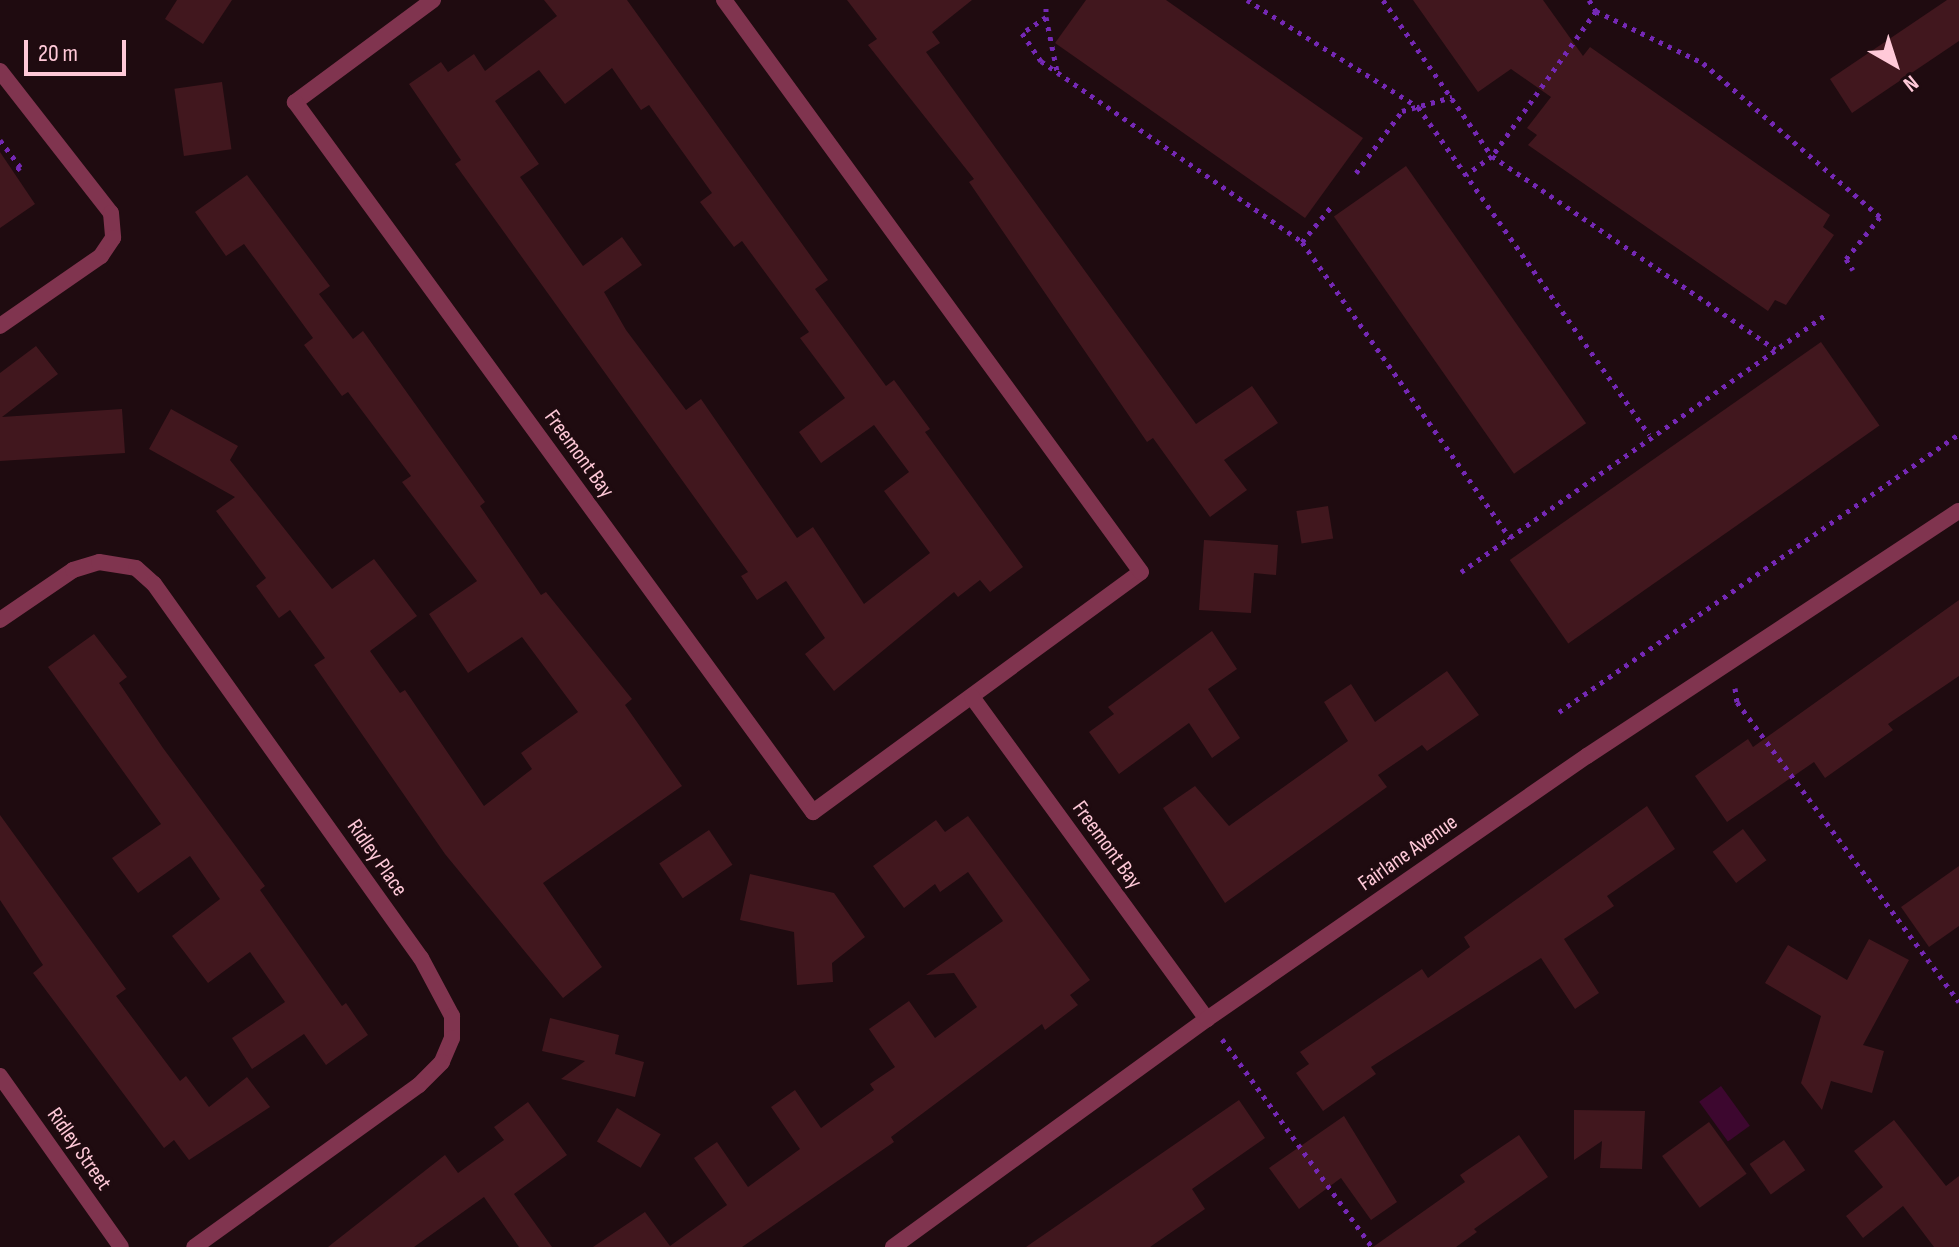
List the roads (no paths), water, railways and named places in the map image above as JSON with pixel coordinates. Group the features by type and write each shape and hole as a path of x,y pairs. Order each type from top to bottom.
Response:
{"street":[{"name":"Freemont Bay","path":"433,0 295,102 813,812 1141,572 724,0"},
{"path":"0,71 111,213 113,238 101,256 0,326"},
{"name":"Fairlane Avenue","path":"893,1247 1207,1019 1587,756 1959,511"},
{"name":"Ridley Place","path":"0,620 73,570 99,562 136,568 154,584 421,958 452,1016 452,1038 442,1062 419,1085 194,1247"},
{"name":"Freemont Bay","path":"972,697 1207,1019"},
{"name":"Ridley Street","path":"0,1076 121,1247"}]}
